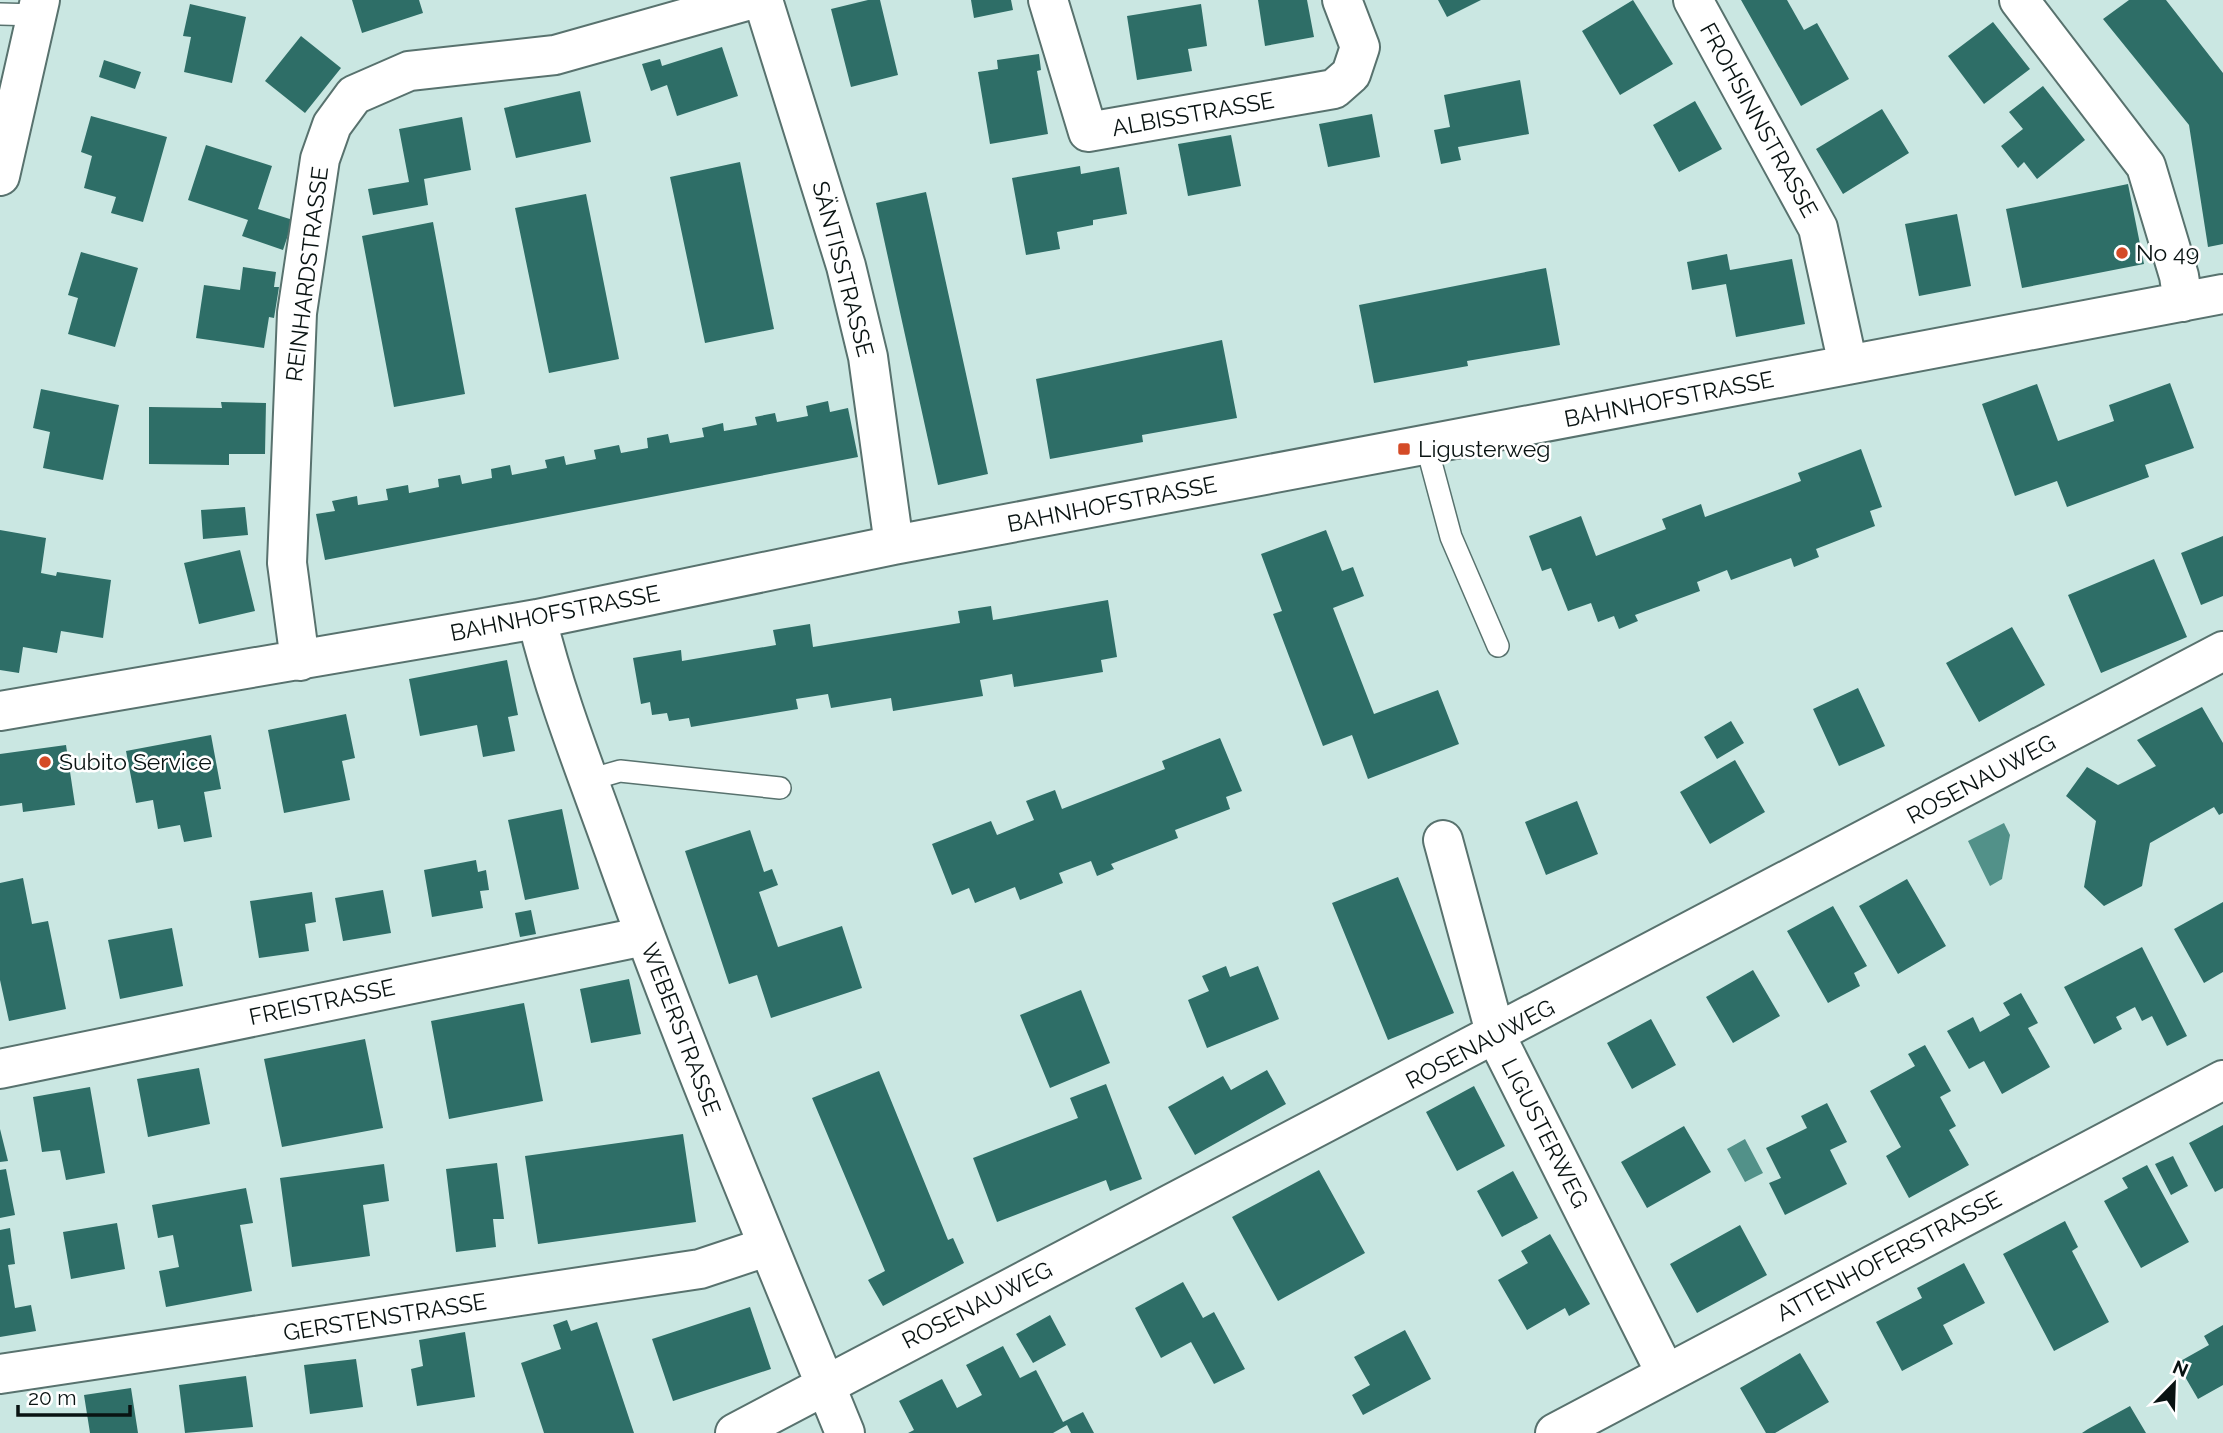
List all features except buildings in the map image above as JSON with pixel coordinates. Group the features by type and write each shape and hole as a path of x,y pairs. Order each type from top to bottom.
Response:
{"street":[{"name":"REINHARDSTRASSE","path":"300,661 287,563 296,327 320,159 332,125 354,95 409,71 555,55 750,0"},
{"name":"SÄNTISSTRASSE","path":"763,0 846,266 870,370 894,545"},
{"name":"ALBISSTRASSE","path":"1048,0 1088,132 1334,89 1351,74 1360,47 1342,0"},
{"name":"FROHSINNSTRASSE","path":"1693,0 1818,229 1848,365"},
{"path":"2019,0 2146,166 2179,276 2183,302"},
{"path":"0,176 39,8"},
{"name":"BAHNHOFSTRASSE","path":"0,711 537,619 894,545 2223,294"},
{"name":"WEBERSTRASSE","path":"537,619 549,667 645,936 766,1247 845,1433"},
{"name":"ROSENAUWEG","path":"735,1433 1496,1036 2223,651"},
{"name":"LIGUSTERWEG","path":"1443,841 1496,1036 1666,1374"},
{"name":"FREISTRASSE","path":"0,1069 645,936"},
{"name":"ATTENHOFERSTRASSE","path":"1555,1433 2223,1080"},
{"name":"GERSTENSTRASSE","path":"0,1374 700,1269 766,1247"}],"lane":[{"path":"0,14 39,8"},
{"path":"1426,444 1451,537 1498,646"},
{"path":"589,780 620,771 780,788"}],"water":[{"path":"2004,823 2010,835 2002,879 1990,886 1968,841"},
{"path":"1745,1139 1763,1173 1745,1182 1727,1149"}],"place":[{"name":"No 49","path":"2122,253"},
{"name":"Ligusterweg","path":"1404,449"},
{"name":"Subito Service","path":"45,762"}]}
